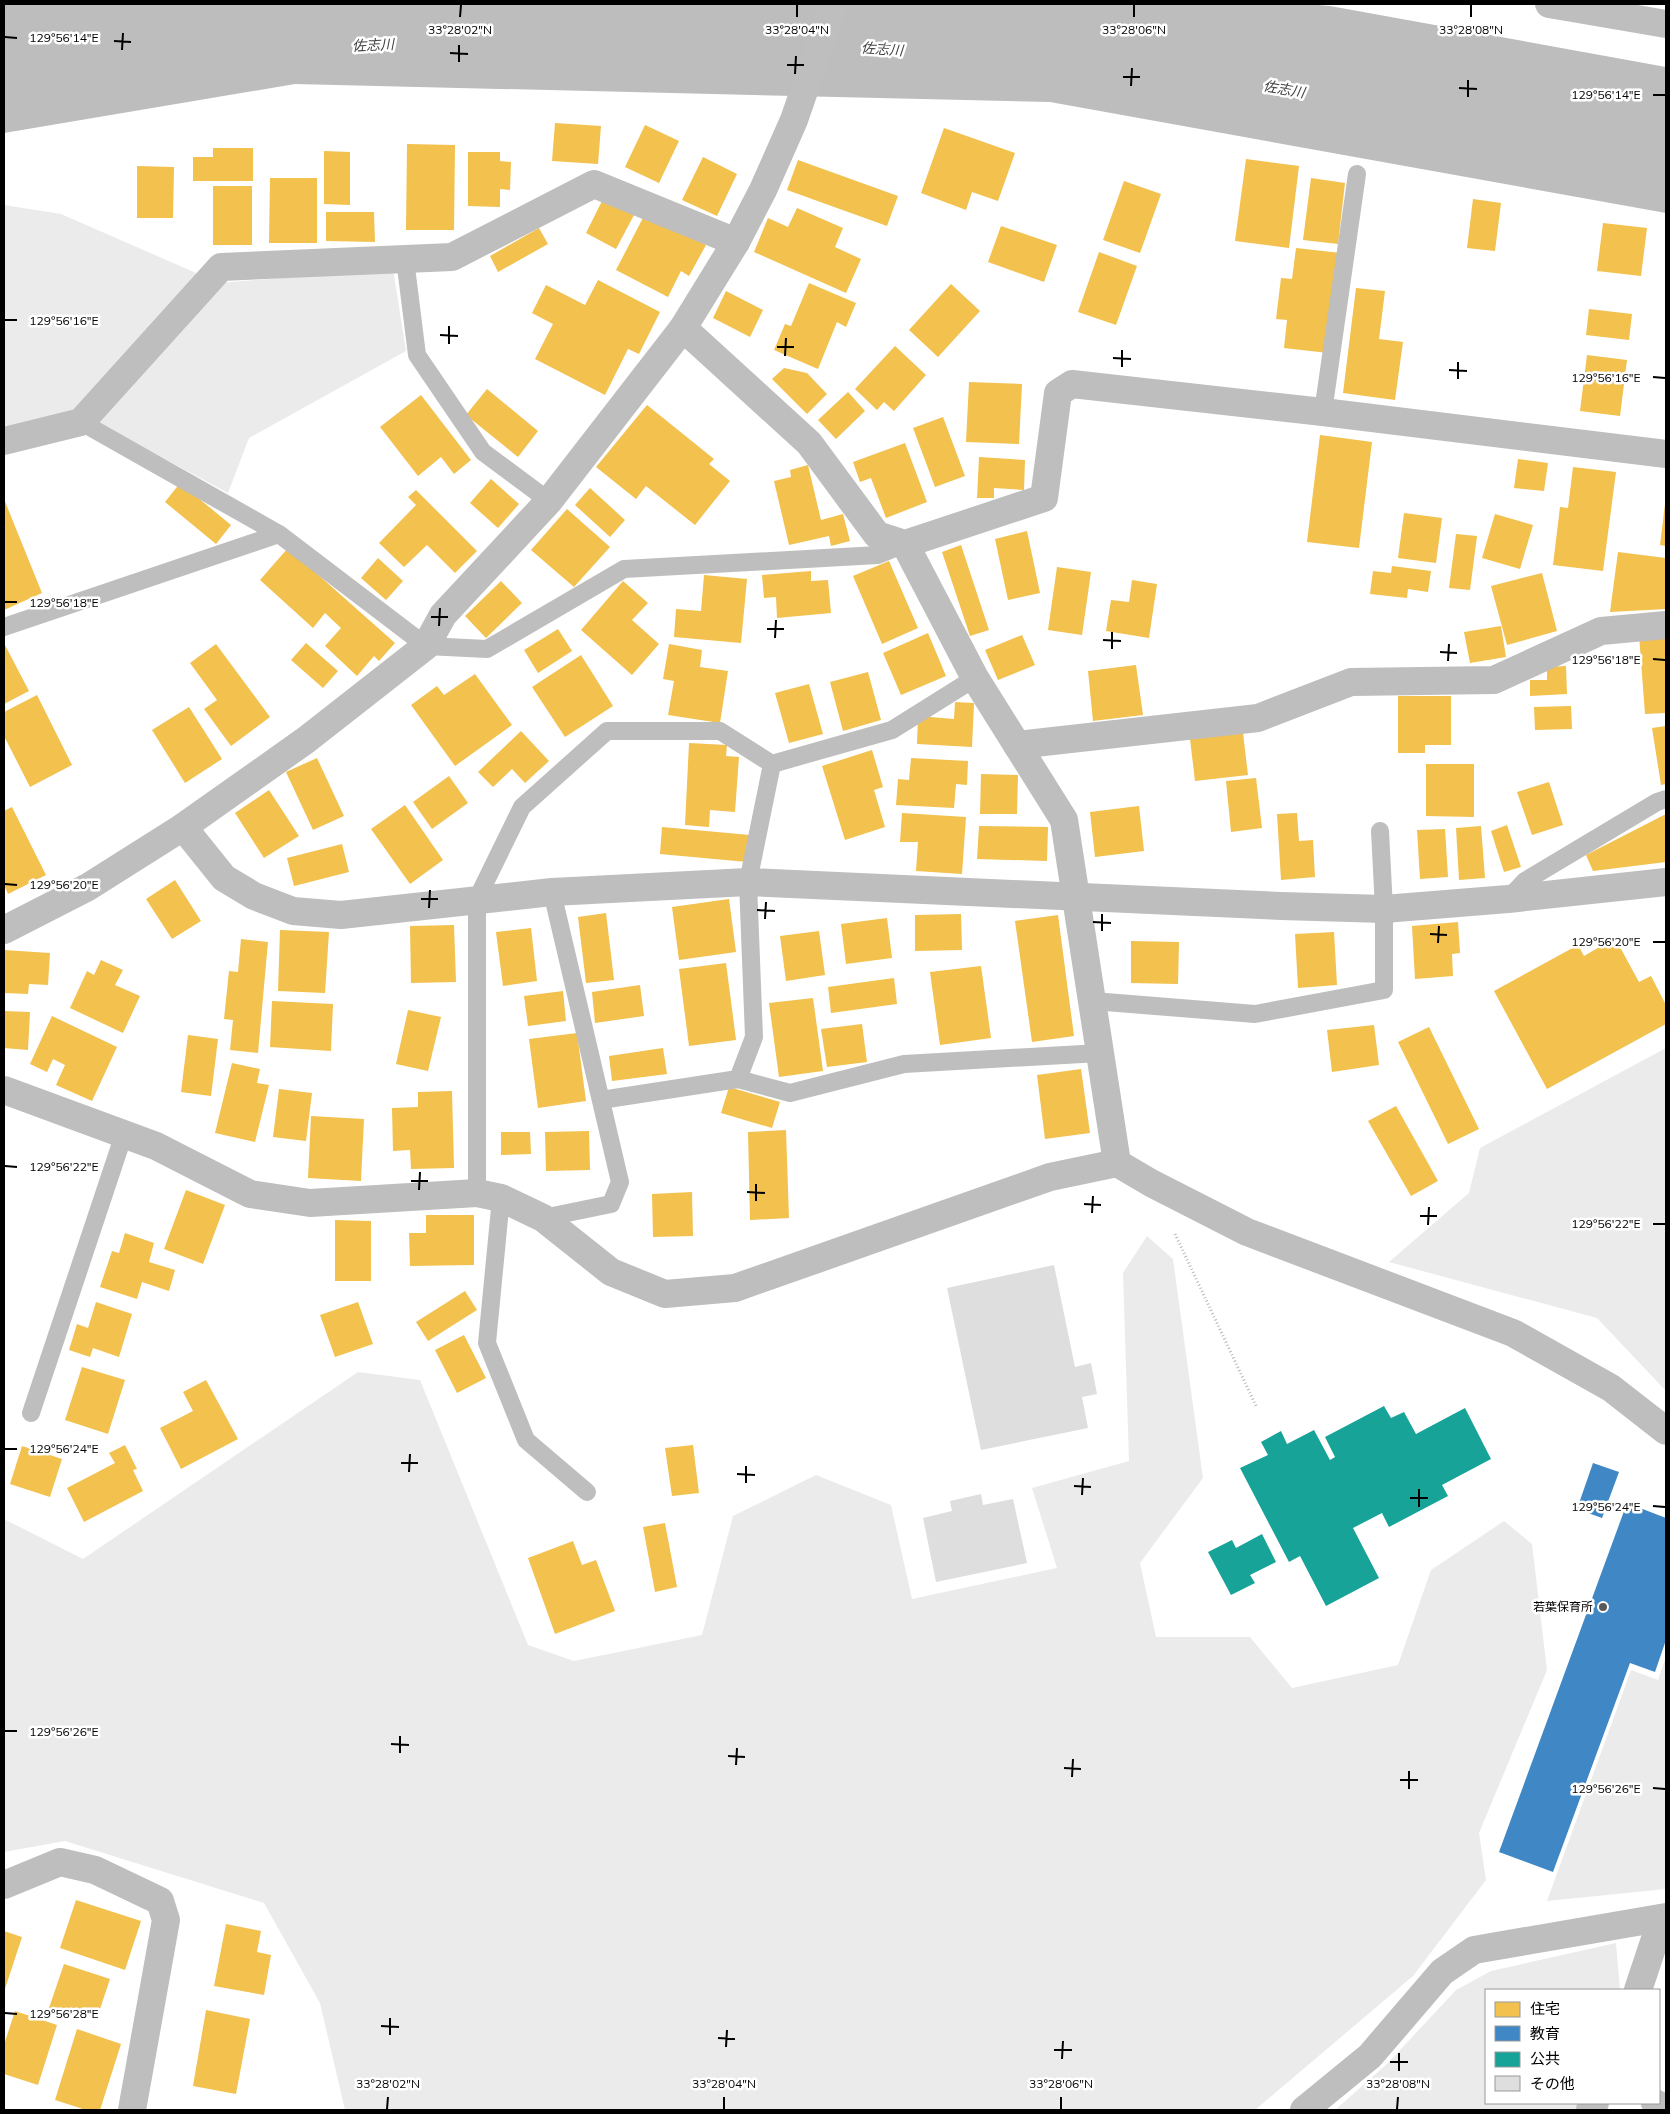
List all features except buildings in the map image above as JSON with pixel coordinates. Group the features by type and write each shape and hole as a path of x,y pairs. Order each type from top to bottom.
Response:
{"street":[{"path":"4,930 88,887 183,828 306,740 426,646 444,615 549,501 683,328 736,242 763,190 794,120 834,4"},
{"path":"1549,4 1666,24"},
{"path":"4,441 81,422 221,267 452,257 594,184 736,242"},
{"path":"683,328 809,443 877,535 905,544 1044,498 1058,393 1072,384 1323,412 1666,454"},
{"path":"905,544 975,678 1064,820 1117,1163"},
{"path":"1017,745 1258,718 1351,682 1494,680 1601,631 1666,625"},
{"path":"183,828 224,878 254,896 292,911 342,915 552,892 748,882 1281,906 1384,908 1508,899 1666,882"},
{"path":"4,1090 156,1146 250,1194 310,1203 489,1196 543,1218 611,1272 665,1294 735,1288 1050,1177 1117,1163 1151,1183 1247,1232 1512,1333 1611,1388 1666,1431"},
{"path":"4,1885 60,1862 95,1870 160,1901 166,1920 132,2110"},
{"path":"1304,2110 1370,2056 1442,1972 1474,1950 1664,1917 1638,1989"}],"lane":[{"path":"1323,412 1357,174"},
{"path":"405,259 417,355 483,452 549,501"},
{"path":"81,422 279,534 426,646 486,649 624,569 878,555 905,544"},
{"path":"4,627 279,534"},
{"path":"587,1492 526,1440 487,1343 489,1196 477,899 522,807 607,731 720,731 772,764 892,730 975,678"},
{"path":"738,1078 754,1037 748,882 772,764"},
{"path":"1508,899 1525,881 1657,802 1666,799"},
{"path":"1092,1001 1255,1014 1384,990 1384,908 1380,831"},
{"path":"543,1218 611,1204 620,1182 552,892"},
{"path":"600,1100 738,1078 790,1093 904,1064 1100,1052"},
{"path":"31,1412 124,1134"}],"path":[{"path":"1172,1228 1256,1408"}],"shaded area":[{"path":"4,205 61,214 219,283 393,269 406,351 249,438 228,493 76,411 4,430"},
{"path":"1666,1048 1666,1391 1597,1318 1389,1262 1469,1193 1480,1148"},
{"path":"1147,1236 1173,1259 1203,1478 1140,1563 1156,1637 1250,1637 1292,1688 1398,1665 1431,1570 1504,1521 1532,1544 1547,1670 1479,1833 1486,1880 1413,1976 1255,2110 345,2110 320,2003 264,1903 65,1841 4,1852 4,1519 83,1559 358,1372 420,1380 528,1645 574,1661 702,1635 733,1516 816,1475 891,1505 912,1599 1057,1568 1032,1488 1129,1461 1123,1273"},
{"path":"1666,1657 1666,1889 1547,1901 1631,1670 1658,1680"},
{"path":"1616,1943 1620,1989 1485,1989 1485,2104 1580,2104 1575,2110 1335,2110 1388,2063 1456,1990 1491,1971"}],"water":[{"name":"佐志川","path":"4,4 1307,4 1330,6 1666,67 1666,213 1050,102 295,84 4,133"}],"place":[{"name":"若葉保育所","path":"1603,1607"}]}
